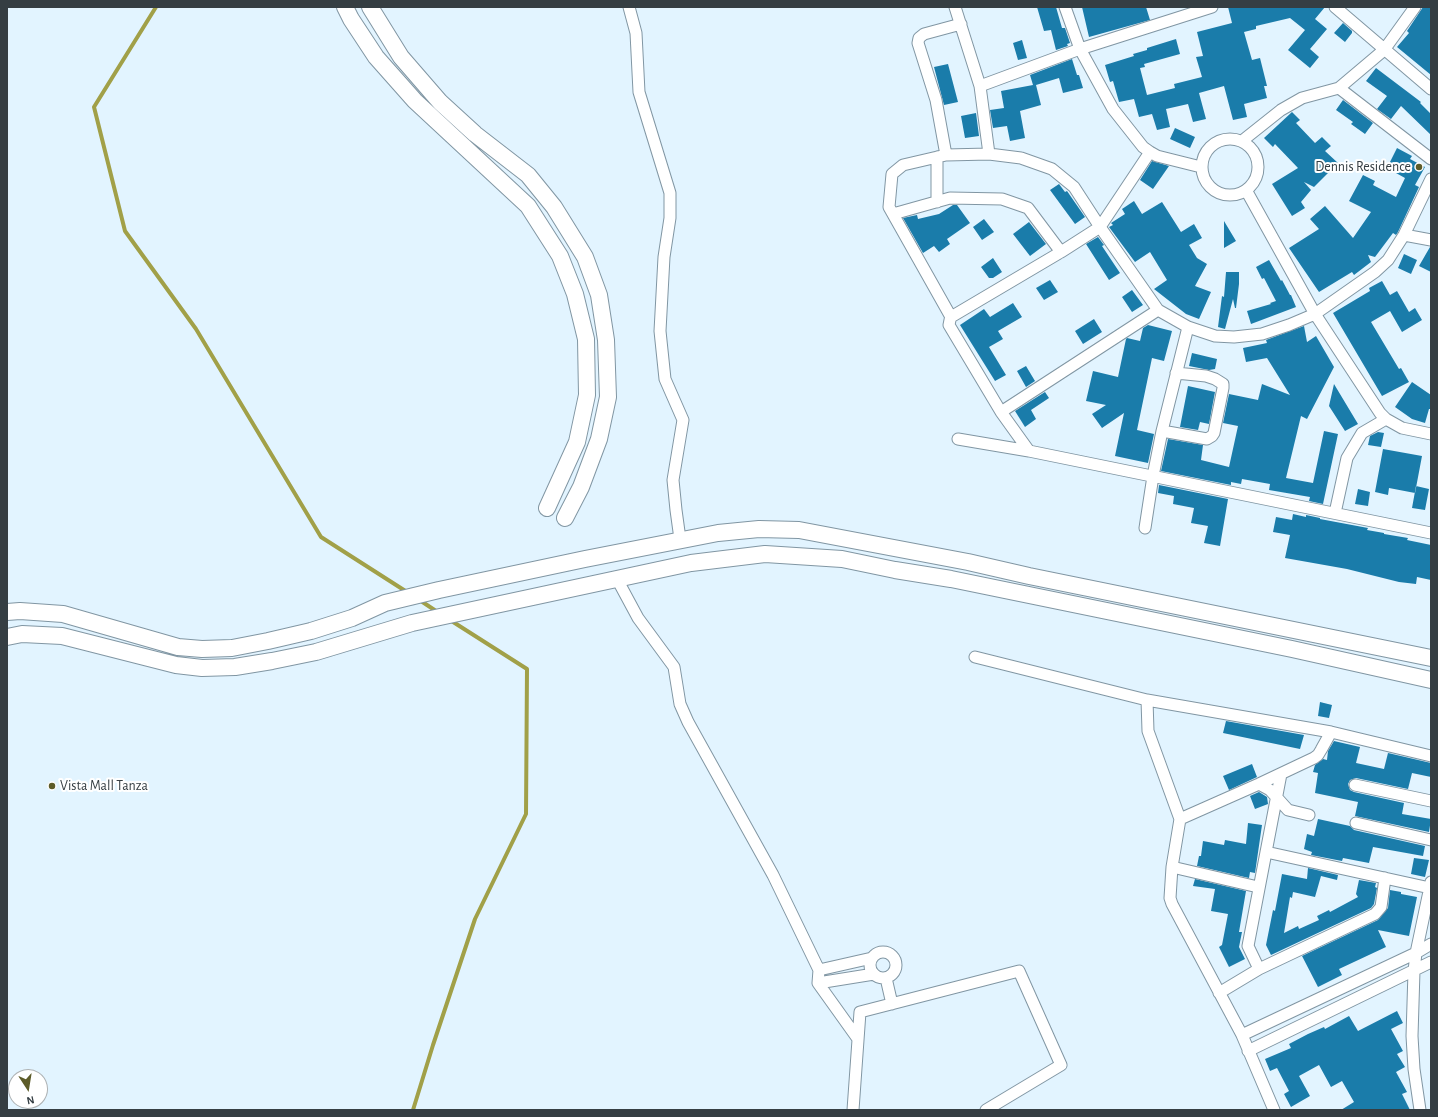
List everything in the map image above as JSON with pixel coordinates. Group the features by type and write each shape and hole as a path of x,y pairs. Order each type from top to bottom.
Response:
{"street":[{"path":"346,7 351,19 376,57 415,101 528,206 560,256 575,294 586,338 587,395 577,442 547,508"},
{"path":"370,7 402,58 440,102 475,134 528,175 554,207 585,257 599,295 606,340 608,397 599,439 581,487 564,518"},
{"path":"629,7 636,33 639,92 670,193 670,218 664,257 660,331 665,379 683,420 673,480 680,540"},
{"path":"955,7 980,86 989,154"},
{"path":"1065,7 1080,48 1113,109 1143,147 1157,156 1201,167"},
{"path":"980,86 1180,12 1212,7"},
{"path":"1335,7 1431,89"},
{"path":"1242,141 1281,110 1302,98 1340,88 1384,50 1416,7"},
{"path":"937,202 942,156 936,100 918,42 919,38 924,34 961,24"},
{"path":"1340,88 1431,159"},
{"path":"1230,139 1242,141 1251,148 1257,159 1258,170 1254,182 1246,190 1237,195 1227,196 1216,193 1208,186 1203,178 1201,167 1203,156 1210,147 1219,141 1230,139"},
{"path":"951,317 1061,252 1100,227 1150,152"},
{"path":"1029,451 1001,412 949,325 951,317 889,207 892,174 903,165 942,156 989,154 1021,158 1052,169 1074,187 1158,310 1188,327 1215,336 1234,337 1262,334 1315,314 1375,272 1388,260 1404,234 1431,179"},
{"path":"1246,190 1315,314 1380,413 1402,428 1431,434"},
{"path":"893,214 950,198 1002,199 1028,208 1061,252"},
{"path":"1404,234 1431,240"},
{"path":"1001,412 1158,310"},
{"path":"1145,528 1162,431 1188,327"},
{"path":"1162,431 1204,439 1210,438 1214,433 1223,384 1215,378 1176,373"},
{"path":"1335,513 1347,458 1362,433 1386,418"},
{"path":"958,439 1029,451 1431,533"},
{"path":"7,612 20,611 63,614 178,647 202,649 232,648 268,642 311,632 352,618 385,604 439,590 718,533 759,529 799,530 950,559 1431,658"},
{"path":"7,637 22,634 62,636 176,666 202,668 235,666 272,661 316,652 412,623 692,563 765,554 842,559 895,570 951,579 1292,649 1431,680"},
{"path":"617,579 638,618 674,667 680,704 688,722 774,875 819,970 818,983 858,1039"},
{"path":"102,646 108,627"},
{"path":"1292,649 1297,630"},
{"path":"975,656 1146,700 1330,732 1431,756"},
{"path":"1146,700 1148,731 1180,819 1172,867 1170,898 1242,1035 1274,1110"},
{"path":"1180,819 1259,784 1318,755 1330,732"},
{"path":"1259,969 1248,946 1280,774"},
{"path":"1259,784 1270,790 1288,810 1309,815"},
{"path":"1355,785 1431,801"},
{"path":"1356,823 1431,840"},
{"path":"1266,852 1385,878 1430,885 1416,952 1414,971 1412,1036 1414,1069 1420,1110"},
{"path":"1172,867 1258,887"},
{"path":"1219,993 1259,969 1375,914 1381,907 1385,878"},
{"path":"1242,1035 1431,944"},
{"path":"818,983 874,974 882,978 886,978 896,970 896,961 891,954 879,952 872,958 819,970"},
{"path":"872,958 870,966 874,974"},
{"path":"1248,1051 1431,962"},
{"path":"853,1110 860,1012 1019,971 1060,1065 986,1110"},
{"path":"886,978 892,1004"}],"building":[{"path":"1037,7 1056,7 1062,28 1065,28 1070,43 1067,44 1068,46 1056,50 1051,30 1044,31"},
{"path":"1082,7 1146,7 1150,20 1089,37"},
{"path":"1228,7 1325,7 1315,19 1327,29 1310,49 1319,57 1310,68 1288,50 1305,30 1290,18 1256,26 1256,29 1244,32 1252,60 1260,58 1267,86 1264,86 1267,98 1244,104 1247,117 1233,120 1224,86 1199,93 1206,119 1193,122 1188,104 1166,109 1170,127 1157,130 1152,114 1139,117 1134,99 1119,102 1113,81 1110,82 1105,65 1134,56 1133,54 1147,50 1147,48 1176,39 1180,54 1144,64 1145,67 1140,68 1147,95 1175,88 1174,84 1202,77 1196,57 1203,56 1197,32 1232,23"},
{"path":"1423,7 1431,7 1431,75 1397,47 1409,33 1407,31"},
{"path":"1343,23 1352,31 1345,42 1334,33"},
{"path":"1022,40 1027,58 1018,60 1013,43"},
{"path":"1072,59 1083,88 1063,93 1059,78 1036,85 1041,105 1020,111 1025,138 1010,141 1007,126 993,128 990,110 1004,108 1001,91 1033,85 1030,75"},
{"path":"948,64 958,102 944,105 934,67"},
{"path":"1376,68 1421,102 1420,103 1431,114 1431,135 1401,106 1391,119 1377,109 1387,96 1366,81"},
{"path":"1343,100 1373,123 1365,134 1351,124 1353,122 1336,110"},
{"path":"1292,112 1300,120 1296,123 1315,143 1322,137 1331,146 1325,151 1338,163 1314,187 1304,182 1311,190 1301,202 1305,208 1292,216 1272,184 1298,168 1275,144 1273,147 1264,138"},
{"path":"976,113 979,136 965,138 961,116"},
{"path":"1175,128 1195,137 1190,148 1170,139"},
{"path":"1397,148 1412,156 1410,159 1425,167 1415,185 1419,187 1398,232 1396,235 1393,233 1375,257 1368,255 1371,262 1354,275 1352,272 1319,292 1289,248 1319,229 1310,219 1325,206 1353,238 1371,212 1349,201 1363,175 1375,181 1373,185 1396,197 1405,178 1387,168"},
{"path":"1152,161 1169,166 1153,189 1140,180"},
{"path":"1059,184 1065,192 1067,191 1085,217 1075,224 1050,190"},
{"path":"1134,201 1142,214 1162,202 1181,232 1194,224 1202,238 1189,245 1197,258 1207,264 1195,286 1211,292 1199,319 1186,314 1154,289 1167,280 1150,252 1135,262 1109,227 1113,225 1111,223 1125,214 1122,209"},
{"path":"953,205 957,205 970,223 947,239 950,244 939,252 934,246 923,253 903,218 917,215 918,219 939,214"},
{"path":"984,219 994,232 982,240 973,227"},
{"path":"1224,221 1236,241 1224,248"},
{"path":"1029,222 1046,244 1030,256 1013,234"},
{"path":"1098,237 1104,245 1102,246 1120,273 1109,280 1086,244"},
{"path":"1431,247 1431,272 1419,266"},
{"path":"1404,254 1417,260 1411,274 1398,268"},
{"path":"993,258 1002,272 993,278 989,278 981,267"},
{"path":"1269,260 1291,295 1296,307 1251,324 1247,311 1271,304 1270,303 1276,301 1264,278 1262,279 1256,267"},
{"path":"1226,272 1239,272 1239,284 1236,308 1233,299 1225,329 1218,327 1222,296 1224,297"},
{"path":"1050,280 1058,292 1044,300 1036,288"},
{"path":"1382,281 1390,295 1397,291 1409,312 1415,308 1422,320 1402,332 1390,311 1371,322 1399,369 1401,368 1409,382 1382,396 1333,313 1370,291 1369,288"},
{"path":"1132,290 1143,305 1132,312 1122,297"},
{"path":"1013,303 1022,317 998,331 1003,339 989,347 1006,375 995,381 960,325 984,309 990,317"},
{"path":"1094,319 1102,332 1083,344 1075,331"},
{"path":"1148,325 1172,331 1164,361 1152,358 1137,430 1154,434 1148,463 1115,456 1124,413 1102,428 1092,414 1106,405 1086,401 1093,371 1118,377 1126,339 1140,341 1143,328"},
{"path":"1304,326 1307,342 1316,336 1334,367 1307,419 1301,416 1286,478 1313,483 1324,431 1338,434 1323,504 1309,501 1310,497 1269,490 1270,484 1242,479 1241,484 1231,482 1231,485 1161,471 1168,439 1203,445 1201,460 1229,467 1238,426 1223,423 1229,394 1258,400 1262,384 1290,395 1267,358 1246,362 1243,348 1267,343 1266,340"},
{"path":"1192,353 1217,359 1215,369 1209,370 1189,366"},
{"path":"1026,366 1035,381 1026,387 1017,371"},
{"path":"1412,382 1431,395 1431,409 1429,409 1425,423 1412,419 1395,407"},
{"path":"1334,384 1358,424 1345,431 1329,406"},
{"path":"1188,386 1215,392 1209,424 1200,422 1198,430 1180,427"},
{"path":"1045,392 1049,398 1031,410 1036,419 1025,427 1015,411"},
{"path":"1378,432 1384,433 1381,447 1368,445 1370,436"},
{"path":"1383,449 1422,456 1415,493 1389,488 1388,495 1375,492"},
{"path":"1159,485 1228,499 1220,546 1204,543 1208,526 1191,523 1194,508 1173,504 1174,496 1158,493"},
{"path":"1416,486 1429,489 1425,510 1412,508"},
{"path":"1358,489 1370,492 1368,506 1355,504"},
{"path":"1293,514 1306,517 1306,515 1368,528 1367,530 1408,538 1407,540 1431,545 1431,580 1417,577 1416,584 1399,582 1347,569 1285,558 1290,535 1273,532 1276,517 1292,520"},
{"path":"1320,702 1332,705 1329,718 1318,716"},
{"path":"1226,721 1304,735 1300,749 1223,733"},
{"path":"1334,741 1360,747 1356,763 1384,769 1388,753 1431,763 1431,777 1412,773 1408,789 1356,778 1350,780 1348,784 1350,790 1354,792 1404,803 1402,814 1431,819 1429,832 1355,816 1358,802 1315,793 1318,773 1313,772 1315,765 1323,759 1327,760 1328,751"},
{"path":"1252,764 1257,777 1229,790 1223,776"},
{"path":"1259,792 1267,797 1268,804 1255,809 1250,796"},
{"path":"1318,819 1350,826 1354,830 1425,846 1423,856 1373,847 1369,863 1343,858 1342,861 1311,855 1312,852 1304,849 1307,834 1314,836"},
{"path":"1248,823 1262,825 1255,873 1250,872 1249,878 1197,866 1199,856 1201,856 1203,841 1224,845 1225,840 1246,844"},
{"path":"1414,858 1429,860 1425,877 1411,874"},
{"path":"1308,868 1338,875 1337,880 1321,876 1315,897 1293,892 1292,898 1290,897 1284,933 1298,926 1299,929 1319,920 1317,916 1329,910 1330,912 1358,897 1356,894 1359,880 1376,883 1375,887 1377,888 1374,904 1371,908 1271,955 1266,945 1273,910 1275,911 1282,874 1307,879"},
{"path":"1195,879 1246,891 1239,932 1242,932 1239,947 1245,959 1229,967 1219,947 1222,945 1228,914 1211,911 1215,889 1193,886"},
{"path":"1390,890 1417,897 1409,936 1378,930 1386,947 1339,969 1342,975 1318,987 1302,956 1378,920 1388,908"},
{"path":"1397,1011 1403,1023 1391,1029 1403,1051 1397,1054 1405,1067 1396,1072 1407,1092 1402,1094 1410,1110 1341,1110 1354,1102 1342,1081 1331,1087 1319,1065 1299,1076 1310,1096 1291,1107 1284,1094 1289,1091 1277,1068 1270,1071 1265,1059 1291,1048 1289,1044 1308,1034 1324,1027 1325,1029 1349,1016 1358,1031"}],"waterway":[{"path":"156,7 94,107 125,231 196,329 321,537 407,592"},
{"path":"418,599 439,613"},
{"path":"413,1110 475,919 526,814 527,669 450,620"}],"place":[{"name":"Dennis Residence","path":"1419,167"},
{"name":"Vista Mall Tanza","path":"52,786"}]}
